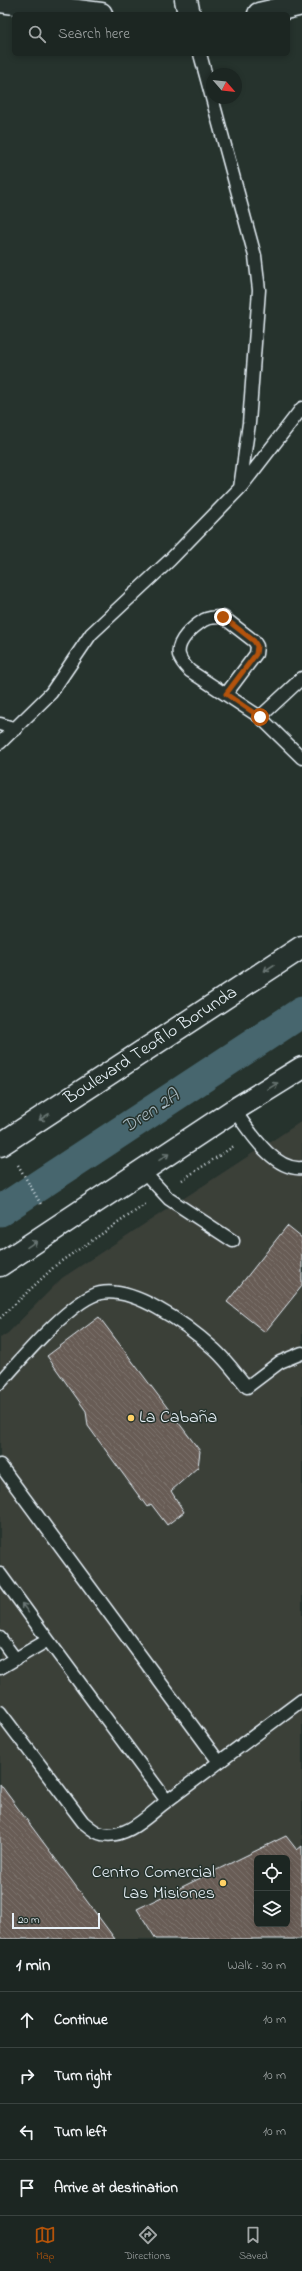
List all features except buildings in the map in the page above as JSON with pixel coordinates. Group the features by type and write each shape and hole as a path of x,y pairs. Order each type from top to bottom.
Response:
{"main road":[{"path":"186,0 189,12"},
{"path":"0,1 85,12"},
{"path":"268,12 302,4"},
{"name":"Boulevard Teofilo Borunda","path":"0,1145 302,947"},
{"path":"0,1266 234,1110 302,1068"}],"lane":[{"path":"201,56 206,76"},
{"path":"214,104 254,256 259,290 249,423 240,488"},
{"path":"0,743 16,729 51,693 91,634 170,560 240,488 302,408"},
{"path":"226,694 256,654 257,646 254,641 223,617 213,617 204,620 186,635 180,644 179,655 190,671 260,717 302,758"},
{"path":"260,717 302,678"},
{"path":"0,724 16,729"},
{"path":"234,1110 260,1145 281,1164 302,1168"},
{"path":"143,1171 169,1199 233,1241"},
{"path":"0,1383 76,1305 94,1295 111,1292 142,1300 180,1322 215,1350 247,1387 280,1362 302,1353"},
{"path":"0,1465 219,1762"},
{"path":"0,1574 167,1801"},
{"path":"0,1638 14,1657"},
{"path":"0,1668 14,1657 48,1640"},
{"path":"0,1712 83,1822 100,1834 116,1834 128,1830 302,1700"}],"path":[{"path":"0,1318 56,1264 163,1192 252,1135"},
{"path":"18,1165 37,1198"}],"shaded area":[{"path":"302,1121 302,1939 0,1939 0,1338 8,1333 62,1278"}],"waterway":[{"name":"Dren 2A","path":"0,1211 302,1012"}],"place":[{"name":"La Cabaña","path":"131,1418"},
{"name":"Centro Comercial Las Misiones","path":"223,1883"}],"route":[{"path":"223,617 254,641 257,646 256,654 226,694 260,717"}]}
